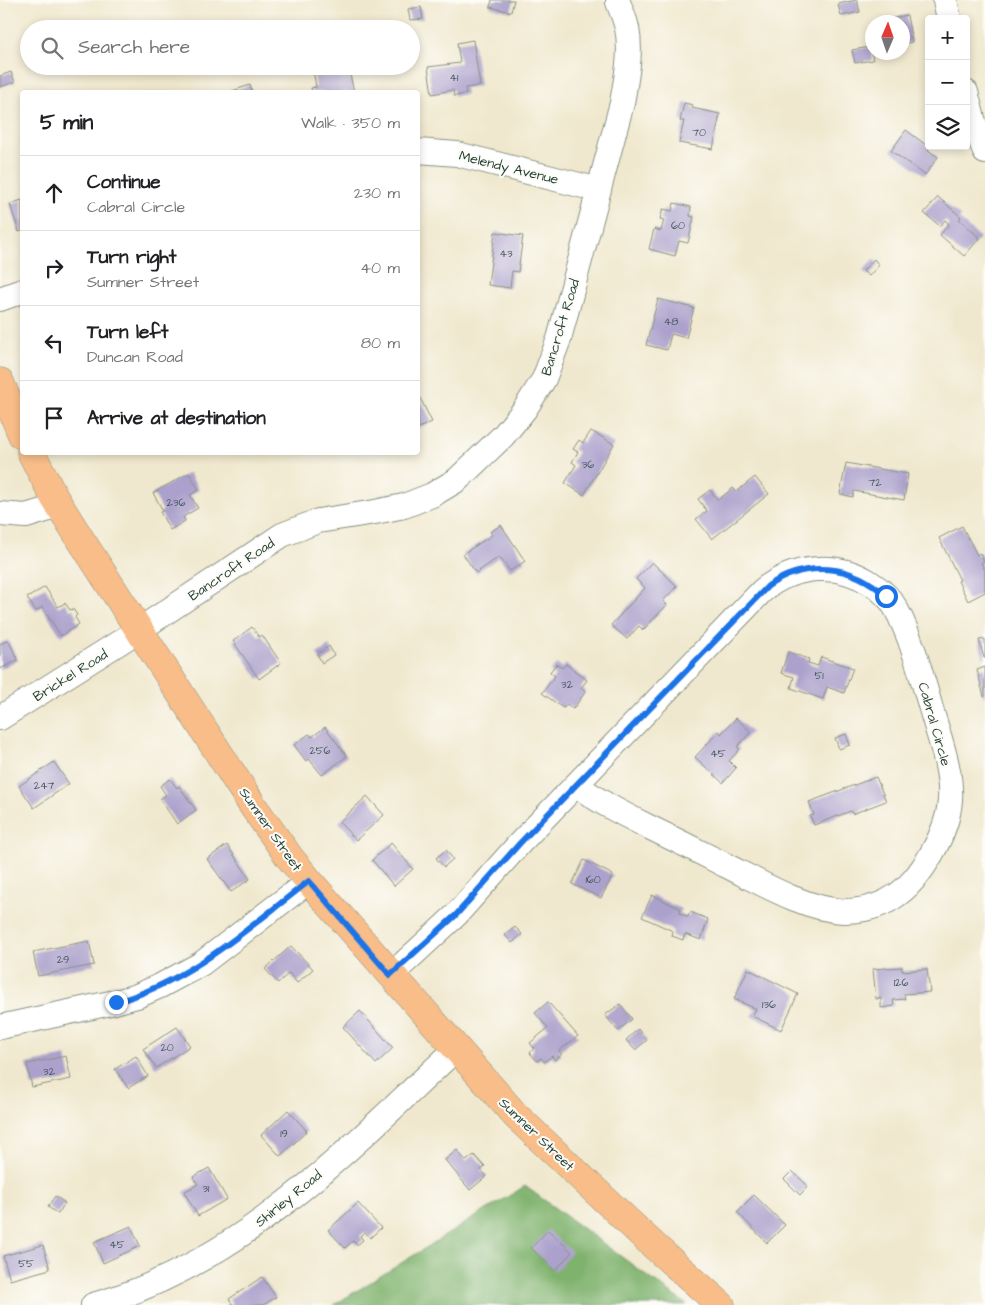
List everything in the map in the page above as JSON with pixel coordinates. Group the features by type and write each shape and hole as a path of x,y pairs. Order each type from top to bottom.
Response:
{"main road":[{"path":"0,382 20,430"},
{"name":"Sumner Street","path":"33,455 59,506 255,809 290,858 390,975 516,1116 653,1245 721,1305"}],"street":[{"path":"945,0 948,15"},
{"name":"Bancroft Road","path":"139,630 282,535 318,520 390,510 418,501 457,480 503,436 525,408 538,390 559,339 622,103 628,68 627,29 618,2"},
{"path":"969,105 985,152"},
{"name":"Melendy Avenue","path":"420,151 457,154 599,190"},
{"path":"0,299 20,293"},
{"path":"0,514 26,516 59,506"},
{"name":"Cabral Circle","path":"390,975 456,915 520,843 762,591 774,582 794,572 825,568 847,572 880,590 895,607 926,690 948,773 950,802 940,839 908,885 896,896 882,904 861,910 840,910 810,904 793,898 608,806 577,785"},
{"name":"Brickel Road","path":"0,718 139,630"},
{"path":"0,1027 116,1002 137,996 160,986 201,964 309,881"},
{"name":"Shirley Road","path":"93,1305 143,1289 175,1275 209,1257 238,1238 297,1193 456,1050"}],"green space":[{"path":"525,1186 687,1305 334,1305"}],"building":[{"path":"492,0 514,0 511,12 490,7"},
{"path":"857,0 860,12 841,16 838,4"},
{"path":"421,7 423,19 410,20 408,9"},
{"path":"473,40 480,86 465,88 466,94 454,96 453,90 432,94 428,67 460,63 457,43"},
{"path":"865,48 865,60 873,60 855,63 852,50"},
{"path":"11,72 15,82 0,87 0,76"},
{"path":"314,75 350,75 354,90 312,90 311,88 316,87"},
{"path":"250,85 251,90 235,90"},
{"path":"684,103 693,105 692,108 720,114 713,149 679,143 684,121 680,121"},
{"path":"906,130 925,144 925,150 938,157 925,175 891,151"},
{"path":"938,197 961,217 959,219 980,238 964,256 940,235 949,224 945,220 940,226 924,213"},
{"path":"20,201 20,232 19,232 10,204"},
{"path":"674,203 691,207 690,216 694,217 688,243 679,241 675,256 649,249 654,229 661,231 664,220 660,219 663,209 672,211"},
{"path":"495,232 523,236 518,272 512,271 510,288 488,285"},
{"path":"874,259 879,265 869,276 863,271"},
{"path":"658,299 694,308 686,338 671,334 667,350 646,345"},
{"path":"420,398 432,422 420,427"},
{"path":"591,431 614,444 584,495 565,483 576,465 572,462 578,452 573,449 579,440 583,443"},
{"path":"846,463 908,474 904,500 854,491 853,497 840,494"},
{"path":"189,473 199,490 190,495 198,508 183,517 185,521 170,530 160,512 163,511 153,493"},
{"path":"755,477 769,494 712,539 696,519 707,511 698,499 710,490 718,500 733,488 736,492"},
{"path":"501,525 525,561 510,571 499,557 476,573 463,554 492,535 490,532"},
{"path":"962,526 977,555 980,553 984,561 981,563 985,570 985,592 968,601 958,581 960,580 939,538"},
{"path":"652,562 677,586 663,601 667,605 643,630 639,626 627,639 611,625 645,588 636,579"},
{"path":"45,587 58,607 65,603 77,615 75,617 79,624 61,636 42,607 36,611 27,598"},
{"path":"252,627 259,637 262,635 281,663 259,679 233,641"},
{"path":"985,639 985,658 984,658 979,640"},
{"path":"8,640 18,660 0,669 0,644"},
{"path":"329,646 334,655 322,663 317,654"},
{"path":"788,652 809,659 808,663 818,666 821,657 853,668 844,693 827,687 823,699 791,688 794,677 781,673"},
{"path":"556,664 562,668 566,664 587,680 581,688 586,691 573,709 567,704 563,708 542,693 555,676 550,672"},
{"path":"985,667 985,697 984,697 977,670"},
{"path":"736,718 751,732 737,747 740,749 729,761 736,768 723,783 695,757 719,731 721,734"},
{"path":"325,727 347,756 322,775 309,759 306,761 294,745 309,734 312,737"},
{"path":"846,734 850,745 839,749 835,738"},
{"path":"54,762 69,784 34,808 19,786"},
{"path":"876,777 886,801 852,814 851,811 814,825 810,816 814,815 809,802"},
{"path":"170,779 177,788 179,786 196,810 177,824 160,799 166,795 160,786"},
{"path":"367,796 384,815 356,840 339,822"},
{"path":"391,843 413,869 394,886 372,860"},
{"path":"227,845 250,879 231,892 207,859"},
{"path":"446,850 453,859 444,867 436,858"},
{"path":"584,860 613,875 601,898 572,884"},
{"path":"652,895 681,909 680,913 688,917 690,912 708,919 701,940 685,934 683,940 672,936 673,931 642,917"},
{"path":"515,927 522,934 512,943 505,935"},
{"path":"89,941 94,965 38,976 33,952"},
{"path":"291,946 313,969 297,983 289,973 278,983 265,969"},
{"path":"902,967 902,971 927,969 930,992 904,994 905,999 893,1000 894,1006 881,1008 881,998 876,999 873,969"},
{"path":"748,969 798,994 781,1030 752,1016 756,1009 734,999"},
{"path":"548,1002 578,1036 559,1051 562,1054 555,1060 552,1056 544,1062 541,1058 537,1061 530,1053 534,1048 530,1043 548,1028 535,1013"},
{"path":"620,1004 632,1019 618,1031 605,1015"},
{"path":"360,1011 393,1048 376,1064 343,1027"},
{"path":"177,1027 190,1046 156,1068 143,1049"},
{"path":"638,1029 647,1040 635,1050 626,1040"},
{"path":"66,1056 71,1079 32,1087 27,1064"},
{"path":"136,1056 148,1076 128,1088 115,1069"},
{"path":"288,1110 307,1131 280,1156 261,1135"},
{"path":"457,1150 466,1161 474,1155 485,1167 481,1170 487,1176 470,1190 445,1160"},
{"path":"209,1168 227,1199 198,1216 184,1192 198,1184 193,1177"},
{"path":"792,1171 808,1186 800,1195 784,1179"},
{"path":"754,1195 785,1225 767,1243 737,1212"},
{"path":"55,1196 65,1203 58,1214 48,1207"},
{"path":"358,1203 381,1228 370,1238 365,1232 360,1236 363,1240 357,1245 353,1241 345,1248 328,1230"},
{"path":"131,1226 140,1246 103,1263 94,1242"},
{"path":"548,1230 572,1252 555,1271 531,1248"},
{"path":"43,1245 50,1269 10,1280 3,1256"},
{"path":"262,1277 276,1297 263,1305 233,1305 229,1299"}],"route":[{"path":"116,1002 137,996 160,986 201,964 309,881 390,975 456,915 520,843 768,586 794,572 825,568 840,570 861,578 886,596"}]}
